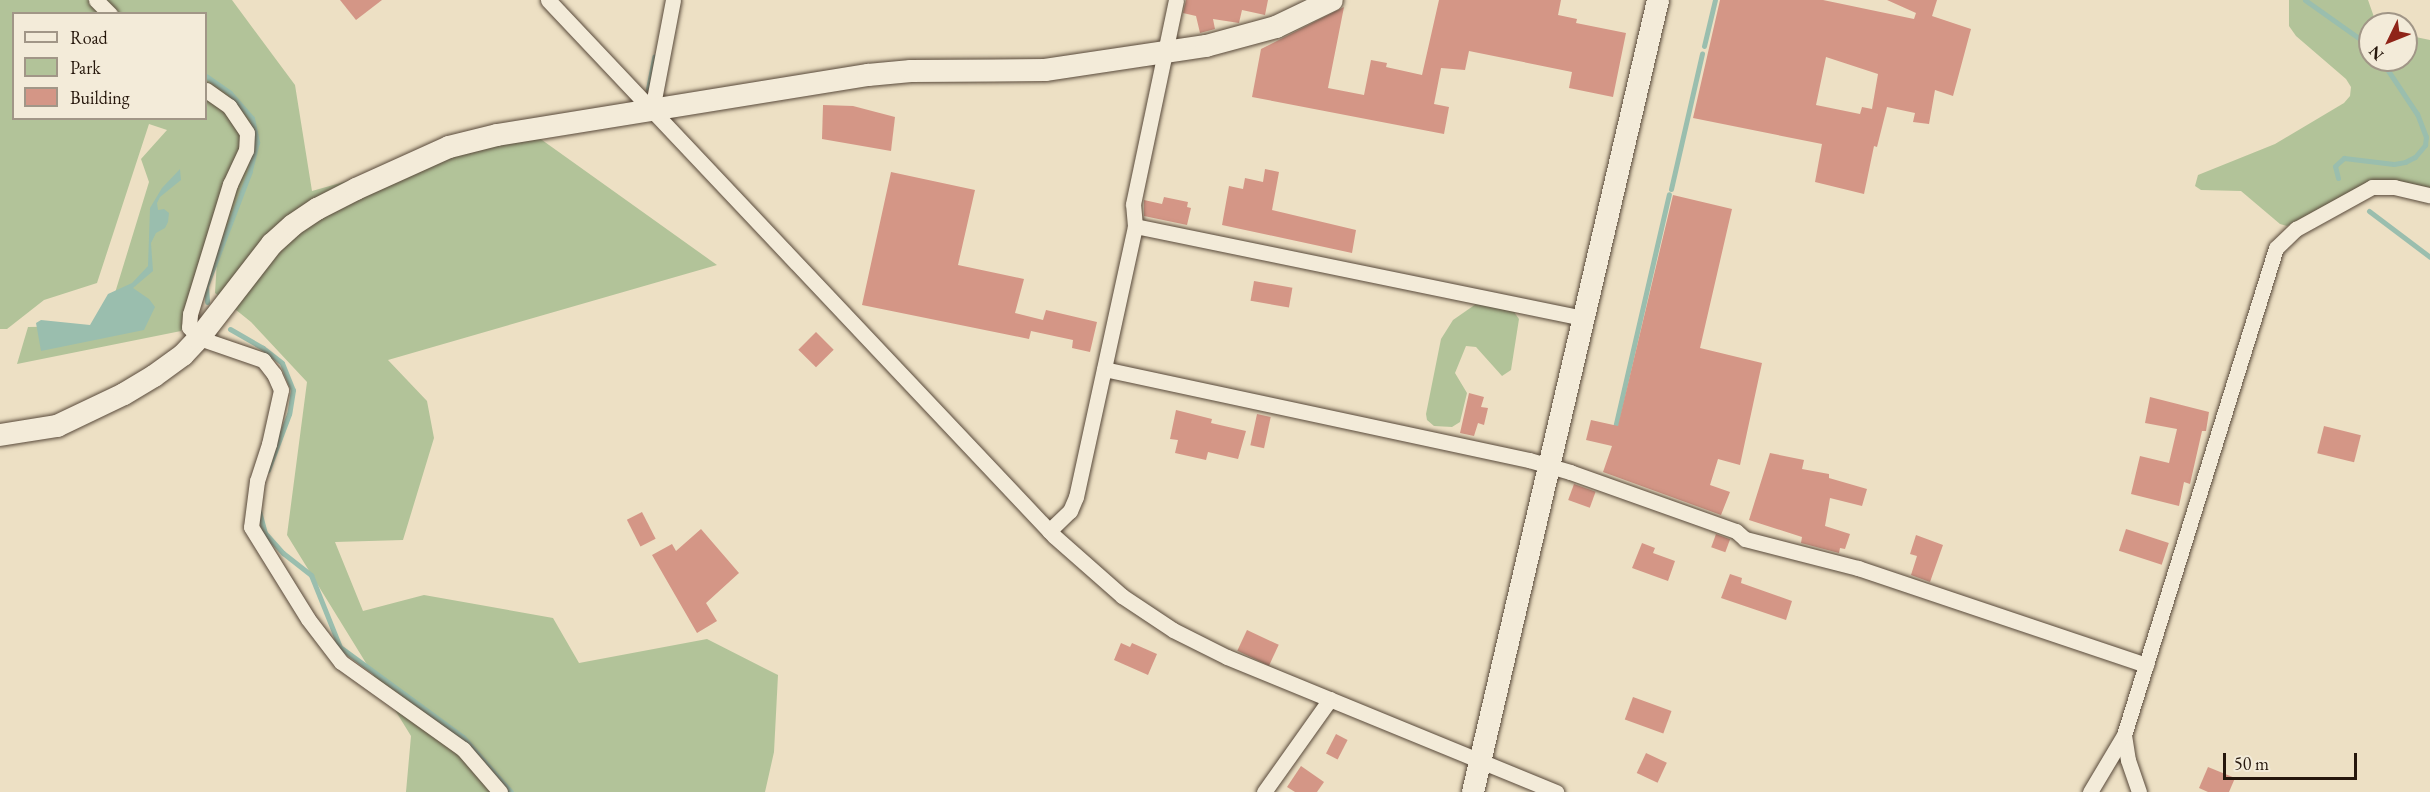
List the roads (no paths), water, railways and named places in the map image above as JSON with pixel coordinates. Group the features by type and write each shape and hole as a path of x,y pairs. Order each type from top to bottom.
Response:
{"street":[{"path":"96,0 108,12"},
{"path":"548,0 1049,531 1098,577 1173,630 1227,657 1556,792"},
{"path":"652,110 673,0"},
{"path":"1049,531 1070,511 1076,497 1135,226 1133,204 1176,0"},
{"path":"0,435 57,426 86,414 154,376 183,355 199,338 272,244 317,209 397,169 466,142 890,73 1046,70 1164,53 1206,46 1253,34 1332,0"},
{"path":"1473,792 1658,0"},
{"path":"207,91 229,106 247,133 246,150 230,184 190,314 189,327 199,338 263,360 281,390 270,444 256,481 251,527 308,619 341,662 463,748 500,792"},
{"path":"2090,792 2124,735 2276,248 2296,229 2372,187 2394,187 2430,195"},
{"path":"1135,226 1584,318"},
{"path":"1104,369 1549,466 1736,531 1746,539 1858,568 2146,664"},
{"path":"1264,792 1330,699"},
{"path":"2124,735 2128,760 2139,792"}],"waterway":[{"path":"1704,46 1715,0"},
{"path":"2305,0 2358,38"},
{"path":"1671,189 1702,54"},
{"path":"648,89 654,57"},
{"path":"2338,178 2335,166 2344,158 2394,164 2415,157 2425,145 2426,137 2417,114 2389,72"},
{"path":"207,77 230,93 252,118 257,142 250,171 206,286 207,302"},
{"path":"1614,432 1669,194"},
{"path":"2369,211 2430,257"},
{"path":"230,329 263,348 282,363 293,390 289,414 268,470"},
{"path":"259,511 265,533 283,553 311,575 340,647 463,737 511,792"}]}
